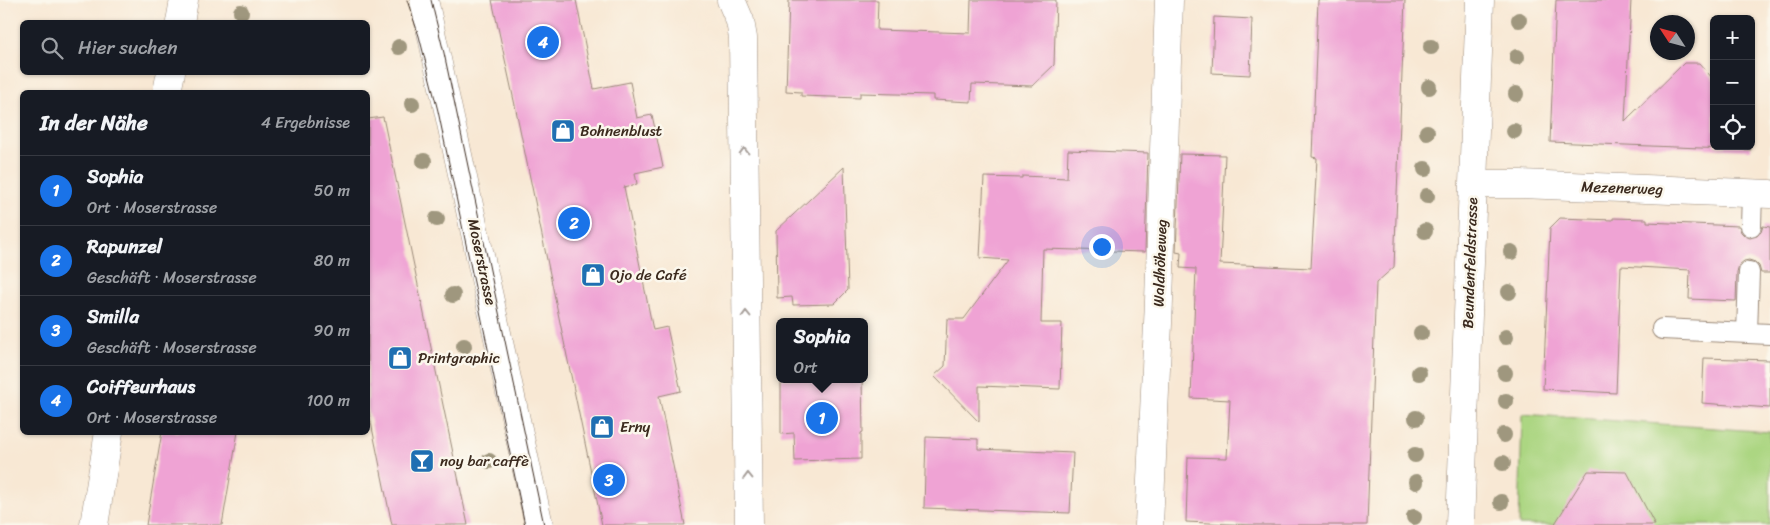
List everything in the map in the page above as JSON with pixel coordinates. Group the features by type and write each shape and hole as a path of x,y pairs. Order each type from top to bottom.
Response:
{"street":[{"name":"Moserstrasse","path":"424,0 539,525"},
{"path":"731,0 740,21 743,38 749,525"},
{"name":"Waldhöheweg","path":"1149,525 1169,0"},
{"name":"Beundenfeldstrasse","path":"1460,525 1480,0"},
{"path":"168,90 171,75"},
{"name":"Mezenerweg","path":"1473,184 1761,193"},
{"path":"94,525 108,435"}],"lane":[{"path":"1751,226 1761,193"},
{"path":"1747,333 1749,272"},
{"path":"1662,329 1770,334"}],"green space":[{"path":"1522,414 1770,432 1770,525 1519,525"}],"building":[{"path":"492,0 576,0 594,89 630,82 637,118 652,115 663,167 635,173 637,184 624,187 653,330 667,327 681,391 659,396 685,525 602,525"},
{"path":"789,0 878,0 877,30 970,33 971,0 1056,0 1054,65 1032,86 972,84 971,102 933,100 933,95 860,93 860,98 801,96 801,92 786,91"},
{"path":"1318,0 1405,0 1394,267 1376,283 1367,525 1254,525 1186,522 1188,457 1227,458 1230,400 1191,398 1196,269 1180,268 1181,253 1176,252 1180,154 1225,155 1220,264 1311,268 1317,158 1312,157"},
{"path":"1556,0 1631,0 1625,121 1684,63 1699,63 1710,75 1710,148 1550,142"},
{"path":"1214,17 1252,19 1250,75 1212,73"},
{"path":"383,117 468,525 392,525 370,418 370,119"},
{"path":"1068,150 1148,153 1145,252 1043,249 1041,323 1062,323 1060,389 979,386 979,422 934,376 945,366 947,319 964,319 1008,260 980,258 984,177 1067,178"},
{"path":"844,167 848,290 834,304 793,305 792,297 777,298 776,231"},
{"path":"1560,218 1647,219 1647,222 1739,226 1741,232 1750,238 1757,236 1763,226 1770,227 1770,273 1761,273 1759,266 1755,262 1744,261 1739,265 1737,272 1736,301 1689,299 1690,270 1621,266 1616,393 1543,389 1550,228"},
{"path":"1704,358 1770,360 1770,408 1702,403"},
{"path":"781,383 862,383 863,432 861,433 861,459 795,461 794,433 781,434"},
{"path":"161,435 237,435 222,525 146,525"},
{"path":"926,437 978,439 978,449 1073,453 1070,513 924,508"},
{"path":"1588,471 1627,472 1655,525 1554,525"}],"tram line":[{"path":"407,0 419,36 438,111 525,525"},
{"path":"431,0 444,53 544,525"}],"place":[{"name":"Coiffeurhaus","path":"543,42"},
{"name":"Bohnenblust","path":"563,131"},
{"name":"Rapunzel","path":"574,223"},
{"name":"Ojo de Café","path":"593,275"},
{"name":"Printgraphic","path":"400,358"},
{"name":"Sophia","path":"822,418"},
{"name":"Erny","path":"602,427"},
{"name":"noy bar caffè","path":"422,461"},
{"name":"Smilla","path":"609,480"}]}
